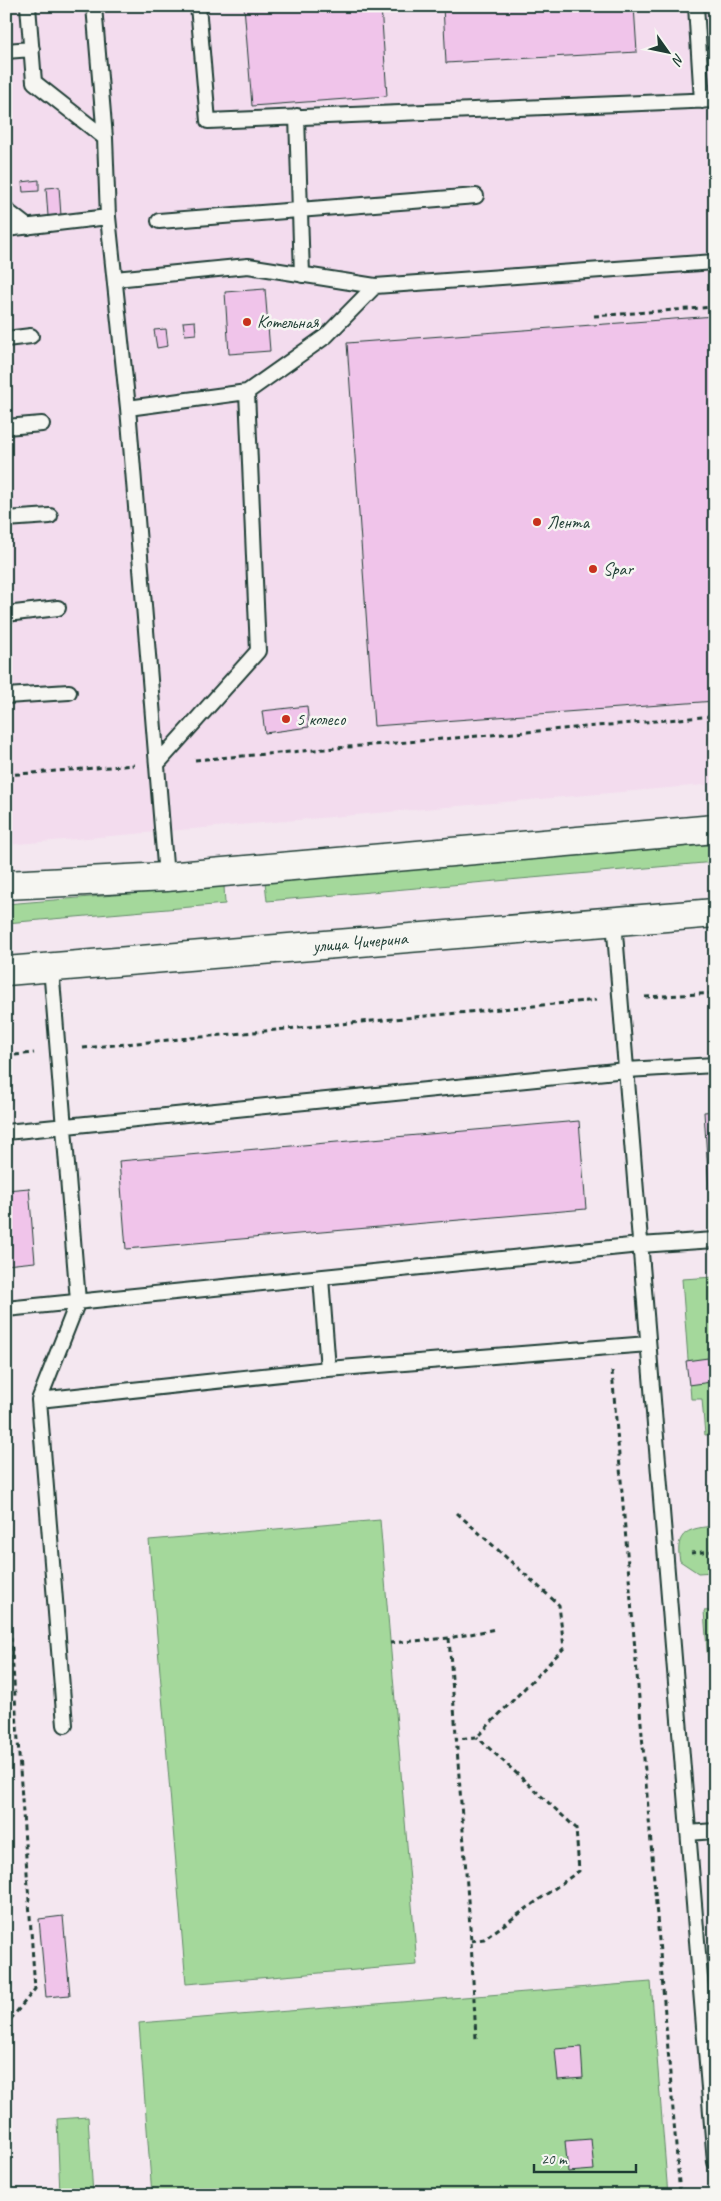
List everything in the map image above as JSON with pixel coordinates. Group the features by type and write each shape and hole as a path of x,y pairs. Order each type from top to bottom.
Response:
{"main road":[{"path":"6,885 166,877 715,829"},
{"name":"улица Чичерина","path":"6,971 715,913"}],"lane":[{"path":"28,6 34,82 105,138"},
{"path":"94,6 105,138 108,217 128,408 166,877"},
{"path":"198,6 208,121 708,101 696,6"},
{"path":"6,51 32,48"},
{"path":"298,116 302,275"},
{"path":"160,221 476,196"},
{"path":"6,210 28,228"},
{"path":"6,229 28,228 108,217"},
{"path":"115,279 248,266 375,286 715,262"},
{"path":"128,408 247,392 326,336 375,286"},
{"path":"6,339 31,336"},
{"path":"157,764 258,650 247,392"},
{"path":"6,426 42,424"},
{"path":"6,519 50,516"},
{"path":"6,614 58,608"},
{"path":"6,696 69,692"},
{"path":"614,921 688,1833 710,2033 715,2162"},
{"path":"51,966 78,1301 39,1400 65,1725"},
{"path":"6,1132 626,1070 715,1065"},
{"path":"6,1309 640,1244 715,1240"},
{"path":"321,1278 328,1369"},
{"path":"39,1400 328,1369 648,1344"},
{"path":"688,1833 715,1831"}],"path":[{"path":"594,316 715,307"},
{"path":"6,775 157,764 715,716"},
{"path":"6,1056 620,998 715,993"},
{"path":"610,1347 680,2195"},
{"path":"457,1513 558,1605 564,1648 477,1737 457,1739"},
{"path":"6,1565 35,1989 6,2025"},
{"path":"390,1643 448,1638 496,1629"},
{"path":"448,1638 457,1739 476,2039"},
{"path":"6,1662 12,1661"},
{"path":"471,1941 484,1939 579,1871 576,1828 477,1737"}],"shaded area":[{"path":"6,6 715,6 715,784 6,845"}],"green space":[{"path":"715,844 715,862 267,901 265,882"},
{"path":"224,886 225,904 6,923 6,904"},
{"path":"715,1277 715,1434 705,1435 702,1399 691,1399 682,1279"},
{"path":"380,1520 417,1965 186,1984 149,1540"},
{"path":"715,1526 715,1572 698,1573 680,1561 679,1543 682,1537 691,1530"},
{"path":"715,1610 715,1751 704,1611"},
{"path":"651,1982 668,2195 152,2195 139,2023"},
{"path":"88,2117 93,2195 60,2195 57,2119"}],"building":[{"path":"244,6 381,6 387,96 252,106"},
{"path":"443,6 634,6 637,52 446,63"},
{"path":"39,180 39,191 23,192 22,182"},
{"path":"59,187 61,216 48,216 46,188"},
{"name":"Котельная","path":"265,289 270,351 229,354 225,292"},
{"name":"Лента","path":"715,316 715,701 374,726 347,343"},
{"path":"195,321 196,334 185,335 183,322"},
{"path":"166,329 168,346 157,348 154,330"},
{"name":"5 колесо","path":"307,706 309,727 265,733 262,711"},
{"path":"715,1111 715,1190 709,1190 704,1112"},
{"path":"579,1121 586,1209 126,1249 119,1161"},
{"path":"29,1188 35,1262 6,1265 6,1190"},
{"path":"708,1358 711,1382 689,1385 686,1361"},
{"path":"63,1916 70,1995 46,1997 39,1919"},
{"path":"581,2047 583,2078 558,2080 555,2049"},
{"path":"591,2139 594,2170 568,2172 565,2141"}],"place":[{"name":"Котельная","path":"247,322"},
{"name":"Лента","path":"537,522"},
{"name":"Spar","path":"593,569"},
{"name":"5 колесо","path":"286,719"}]}
